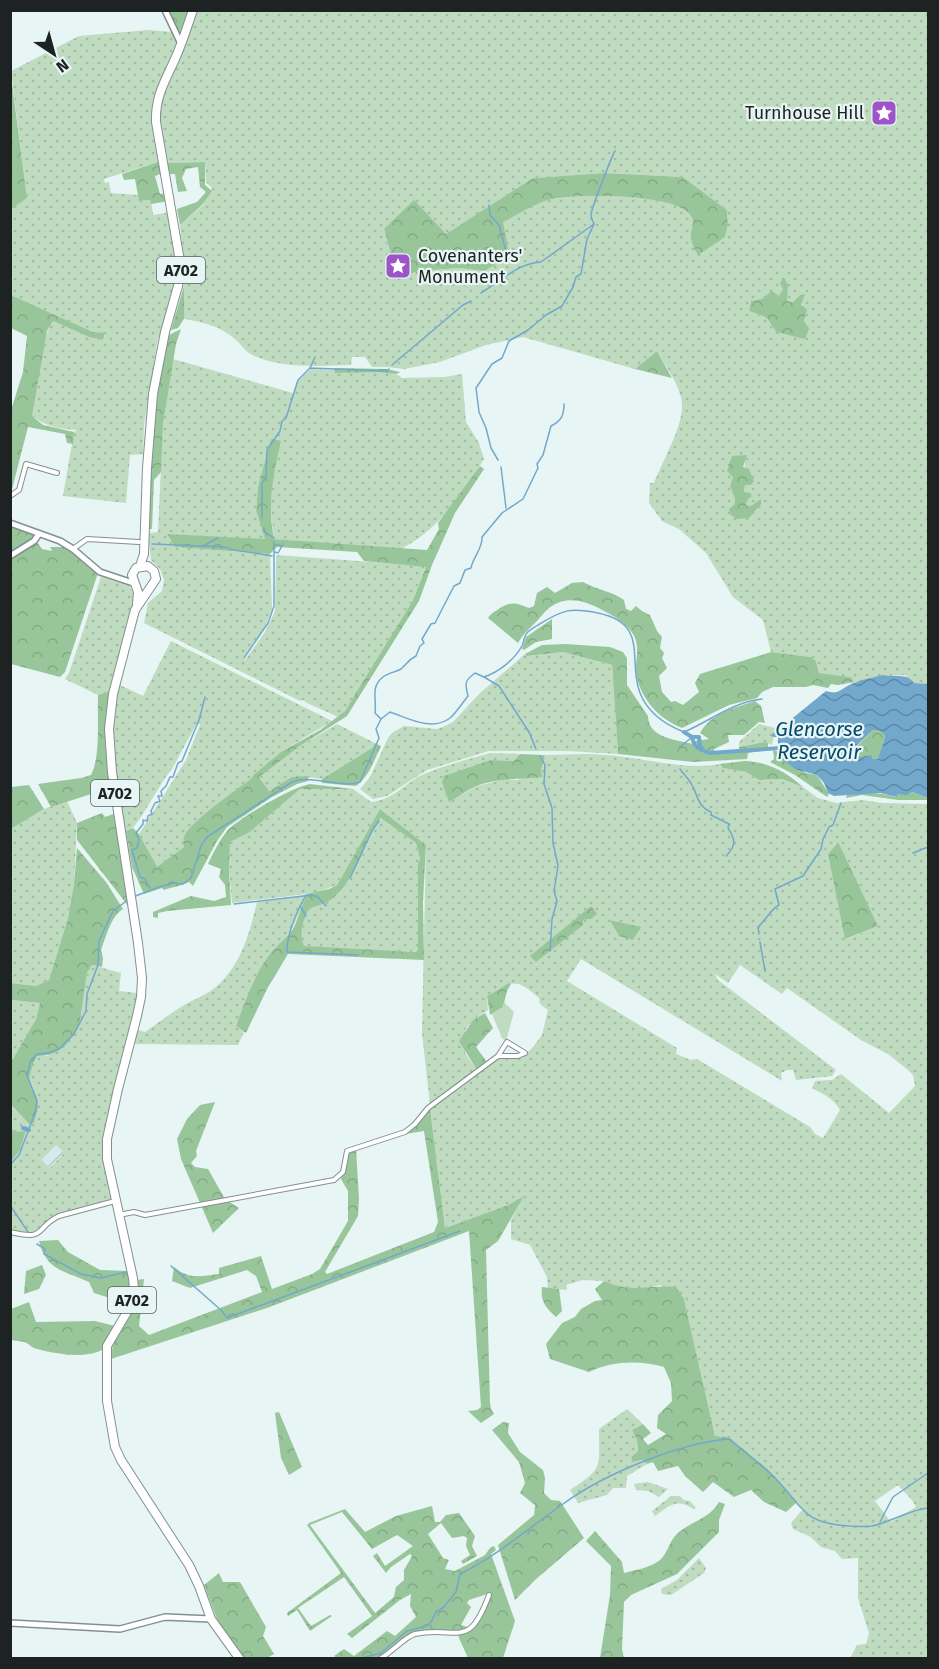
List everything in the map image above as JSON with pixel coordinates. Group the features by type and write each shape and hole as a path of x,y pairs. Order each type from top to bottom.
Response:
{"highway":[{"name":"A702","path":"193,10 181,45 159,92 156,115 181,267 153,394 147,468 144,554 135,585 139,597 138,604 113,694 109,729 112,772 140,957 141,997 107,1139 107,1159 134,1288 125,1318 107,1346 108,1401 112,1432 121,1460 189,1565 200,1586 210,1619 239,1659"},
{"name":"A702","path":"138,604 156,579 154,571 140,568"},
{"path":"135,585 142,589 150,588"}],"street":[{"path":"165,10 181,45"},
{"path":"10,496 19,490 26,464 57,473"},
{"path":"10,523 60,541 100,572 135,585"},
{"path":"10,556 34,541 39,534"},
{"path":"73,549 87,539 139,542"},
{"path":"116,577 140,568"},
{"path":"119,1215 134,1212 145,1215 334,1180 343,1172 347,1151 405,1132 428,1108 498,1056 507,1042 525,1053 518,1056 498,1056"},
{"path":"10,1232 28,1236 37,1235 59,1216 115,1202"},
{"path":"381,1659 413,1634 468,1631 474,1626 489,1595"},
{"path":"10,1623 120,1629 165,1617 210,1619"}],"shaded area":[{"path":"56,1145 64,1153 50,1168 41,1159"}],"green space":[{"path":"167,11 189,11 180,35 177,34"},
{"path":"197,11 928,11 928,684 914,683 905,675 873,677 854,682 851,677 819,673 816,661 811,657 771,652 763,620 733,597 706,553 679,529 662,521 649,503 650,483 654,483 680,422 682,403 676,383 657,351 635,369 523,337 486,345 440,362 404,369 372,367 365,357 352,357 351,365 299,365 272,362 260,358 247,352 230,335 218,328 184,319 180,225 203,205 212,188 206,182 205,162 167,163 159,112 163,94","holes":["604,173 683,177 727,210 728,225 725,237 712,244 691,235 693,221 689,213 679,206 664,202 645,198 566,197 540,203 503,222 484,271 459,268 420,271 397,276 384,230 445,235 533,178","788,285 786,301 793,302 800,295 804,321 776,332 767,318 749,311 751,301 779,297","746,455 744,493 748,499 746,505 751,506 734,505 735,499 730,486"]},
{"path":"148,30 173,32 177,44 156,93 153,111 161,161 104,179 105,183 109,182 111,193 138,195 140,201 151,200 153,215 171,212 178,270 176,284 169,301 161,337 158,337 144,426 143,454 130,455 126,503 63,496 74,432 77,430 54,427 32,416 44,342 53,321 89,337 103,340 105,334 93,332 11,295 10,209 27,198 11,71 79,36"},
{"path":"12,83 27,198 11,209 10,84"},
{"path":"161,161 163,173 155,176 160,194 167,193 169,201 151,204 150,200 139,201 135,179 124,180 122,174"},
{"path":"205,162 205,185 212,191 203,204 180,225 177,209 197,202 206,192 200,187 198,167 186,169 182,178 187,191 178,192 175,174 169,174 167,163"},
{"path":"604,173 683,177 727,210 728,225 725,237 698,255 691,239 692,218 682,208 648,199 604,196 566,197 540,203 503,222 508,248 503,260 484,271 459,268 420,271 397,277 384,229 414,200 446,234 533,178"},
{"path":"784,278 788,285 787,301 793,302 800,295 805,294 801,305 807,309 804,321 809,329 805,339 776,332 767,318 749,311 751,301 762,299 772,291 779,296 783,289 780,283"},
{"path":"184,286 184,319 178,328 171,330"},
{"path":"11,295 93,332 105,333 103,340 89,337 53,321 47,331 32,416 43,425 74,432 73,444 67,443 65,434 28,427 11,493 11,410 23,372 27,336 11,328"},
{"path":"181,329 176,344 163,424 161,472 154,480 152,529 147,529 148,480 157,388 169,335"},
{"path":"657,351 672,378 635,369"},
{"path":"173,359 293,393 297,382 311,369 335,370 335,373 380,371 402,378 445,377 462,374 466,422 479,443 484,459 449,510 427,532 401,549 274,539 270,503 271,482 281,441 258,487 256,510 266,540 167,534 175,547 270,554 272,609 265,627 243,658 245,660 265,632 275,611 276,555 426,566 412,602 358,692 338,717 304,700 300,701 144,623 148,603 162,591 164,580 160,569 151,560 148,533 158,532 163,424"},
{"path":"334,368 387,369 400,372 397,374 335,373"},
{"path":"271,439 281,441 273,478 271,501 274,539 427,550 439,529 438,523 480,466 484,469 455,513 419,601 347,716 300,746 259,777 269,791 292,777 308,776 308,781 272,797 227,827 193,886 189,882 144,894 132,867 126,831 133,828 139,834 157,867 184,847 184,838 188,830 204,814 252,778 281,752 320,730 345,711 412,602 426,567 364,561 357,552 277,547 270,554 175,547 167,534 265,539 256,510 258,487"},
{"path":"747,455 743,467 749,469 754,481 751,485 745,485 744,492 752,496 746,505 751,506 761,499 761,504 749,518 737,519 731,515 729,509 734,505 735,499 730,486 733,477 727,471 732,456"},
{"path":"10,526 35,535 36,537 11,553"},
{"path":"37,542 42,549 52,551 50,547 67,547 98,573 65,672 60,677 11,664 11,558"},
{"path":"101,577 129,586 135,601 110,691 98,695 65,679"},
{"path":"583,582 624,600 626,609 631,611 636,606 650,615 662,637 660,648 664,653 662,658 667,668 659,676 662,692 671,702 675,701 683,705 699,692 695,683 700,674 771,652 811,657 816,661 819,673 851,677 854,682 831,684 828,688 813,685 773,687 762,692 757,698 729,705 682,728 664,718 649,704 639,685 635,638 624,623 608,613 583,602 569,600 555,604 546,610 518,643 488,618 507,604 529,608 534,606 537,593 547,587 555,593 572,583"},
{"path":"552,619 552,639 536,642 522,649 526,637"},
{"path":"171,641 332,721 281,752 253,775 210,811 184,837 184,847 156,868 139,834 186,760 200,725 197,723 172,769 141,817 133,828 126,831 115,777 113,721 120,685 143,696"},
{"path":"542,645 610,647 623,652 627,658 627,685 648,716 653,729 664,737 693,744 694,741 709,739 700,733 710,721 724,712 755,701 761,706 765,723 759,722 744,735 728,735 729,742 714,749 714,753 740,751 739,747 764,742 768,743 768,750 748,753 747,759 693,762 618,754 612,665 563,652 527,656 525,654"},
{"path":"563,652 612,665 618,754 568,751 489,751 427,770 387,796 373,799 360,789 370,777 392,733 404,726 437,729 445,726 453,722 479,694 525,654 527,656"},
{"path":"110,691 109,776 107,781 94,786 91,794 51,807 38,784 91,775 97,747 98,695"},
{"path":"337,724 375,743 372,748 322,779 294,778 268,791 259,776 300,746"},
{"path":"759,724 776,728 772,745 764,742 739,747 739,742"},
{"path":"873,730 878,730 885,735 878,760 873,759 871,755 851,759 853,750"},
{"path":"375,743 381,746 368,773 356,786 322,783 322,779 372,748"},
{"path":"773,750 781,753 781,758 806,773 817,775 829,794 827,797 795,775 770,762 774,759"},
{"path":"491,753 520,754 515,761 491,760 449,802 477,786 506,779 517,780 541,770 545,755 597,754 692,766 720,764 723,768 746,772 759,780 782,779 803,787 818,798 836,803 863,800 882,803 928,804 928,1658 850,1658 857,1645 866,1644 869,1633 858,1598 858,1558 842,1559 835,1551 821,1547 811,1537 793,1529 791,1523 803,1509 769,1470 729,1437 715,1436 684,1299 660,1285 642,1289 618,1287 603,1281 583,1280 566,1285 567,1290 548,1288 547,1277 530,1245 511,1239 511,1220 523,1197 508,1205 445,1228 430,1108 497,1059 522,1058 542,1035 548,1010 540,1004 539,998 519,984 502,987 487,996 488,1010 473,1020 465,1030 465,1053 477,1070 430,1104 422,1033 426,845 380,809 337,885 315,893 232,903 229,872 230,842 250,832 300,789 353,789 371,802 379,801 424,774","holes":["837,843 878,926 846,939 828,854","591,906 591,919 583,920 530,957","610,920 640,927 633,940","581,959 782,1081 781,1073 787,1070 793,1070 796,1080 832,1076 836,1070 718,980 715,974 728,983 740,965 782,994 787,988 861,1040 888,1054 913,1075 915,1086 889,1113 841,1074 832,1080 815,1081 812,1088 831,1099 840,1110 823,1138 815,1134 810,1127 697,1059 691,1060 676,1054 677,1048 567,981","898,1485 916,1507 891,1522 875,1501"]},
{"path":"520,754 545,755 541,770 542,777 502,780 479,785 449,802 442,782 444,776 491,760 514,761"},
{"path":"744,761 776,768 803,787 782,779 759,780 746,772 723,768 720,764"},
{"path":"310,784 353,789 300,789 250,832 230,842 231,905 167,911 158,913 158,918 153,917 153,912 191,896 214,901 226,897 225,885 219,877 221,869 208,864 224,835 233,825 266,804"},
{"path":"29,785 44,809 11,829 11,787"},
{"path":"912,792 928,800 898,800 862,795 846,798 847,795 865,793 896,797 896,794"},
{"path":"67,801 77,823 74,884 68,918 49,980 36,986 11,983 11,829 44,809"},
{"path":"380,809 426,845 423,902 424,960 288,954 267,989 246,1033 236,1026 250,989 264,962 293,929 307,894 337,885","holes":["381,818 416,843 420,859 418,865 418,950 415,952 304,946 302,927 309,909 331,900 340,892 354,872"]},
{"path":"102,813 105,817 116,813 129,907 77,840 77,823"},
{"path":"382,818 416,843 420,859 418,950 415,952 304,947 302,927 309,909 329,901 340,892 354,872"},
{"path":"838,842 878,926 845,939 828,854"},
{"path":"77,848 106,882 123,909 115,917 107,933 101,950 102,967 92,965 87,973 81,1022 77,1029 58,1051 45,1056 37,1056 34,1061 29,1079 37,1098 38,1107 34,1123 29,1124 11,1105 11,1062 36,1019 40,1003 11,1000 11,983 36,986 49,980 68,918"},
{"path":"306,896 294,925 284,941 270,954 254,981 236,1026 244,1032 238,1045 134,1044 138,1030 145,1032 184,1005 210,992 225,978 243,947 257,902"},
{"path":"591,906 597,914 591,919 583,920 583,925 536,962 530,956"},
{"path":"610,920 641,927 633,940 619,936"},
{"path":"92,965 121,973 119,991 137,993 104,1159 112,1199 59,1215 41,1231 29,1234 11,1230 11,1162 20,1150 26,1132 15,1132 11,1127 10,1105 29,1124 34,1089 29,1079 34,1061 37,1056 48,1056 80,1021 87,973","holes":["56,1145 64,1153 50,1168 41,1159"]},
{"path":"511,984 503,1007 490,1015 487,996"},
{"path":"11,1000 40,1003 36,1019 11,1062"},
{"path":"504,1002 514,1012 506,1041 502,1038 492,1014 503,1007"},
{"path":"485,1013 493,1028 476,1047 487,1062 477,1070 459,1041 473,1020"},
{"path":"215,1102 196,1151 197,1156 191,1163 195,1167 208,1169 225,1199 239,1208 213,1233 181,1159 177,1139 187,1119 200,1105"},
{"path":"430,1108 445,1228 508,1205 524,1196 498,1241 486,1250 490,1403 494,1414 481,1423 468,1411 481,1407 469,1231 267,1308 111,1359 113,1343 130,1316 137,1280 144,1279 139,1326 149,1335 262,1292 256,1276 247,1270 190,1288 172,1281 174,1267 190,1275 219,1274 219,1268 261,1256 272,1289 320,1269 348,1221 348,1191 341,1179 349,1153 356,1148 358,1216 325,1272 327,1274 434,1232 438,1222 424,1131 406,1134 416,1126"},
{"path":"11,1127 15,1132 26,1131 20,1150 11,1162"},
{"path":"58,1240 68,1252 100,1270 129,1271 130,1297 118,1290 113,1299 94,1293 89,1282 51,1264 42,1251 39,1241"},
{"path":"42,1265 46,1275 39,1289 24,1294 26,1271"},
{"path":"604,1281 632,1288 676,1287 684,1299 715,1436 729,1437 769,1470 797,1502 786,1512 764,1502 751,1490 734,1497 713,1482 703,1492 685,1476 678,1466 658,1471 653,1462 647,1464 642,1460 633,1462 631,1457 638,1451 637,1440 632,1430 643,1424 651,1433 643,1439 648,1445 666,1434 657,1428 658,1415 672,1401 671,1383 664,1367 645,1363 626,1363 589,1372 550,1359 546,1344 562,1323 575,1317 581,1309 595,1301 602,1300 595,1289"},
{"path":"542,1287 559,1289 562,1311 556,1317 545,1304"},
{"path":"29,1302 36,1322 95,1321 115,1326 102,1350 95,1353 70,1355 37,1349 25,1342 11,1340 11,1309"},
{"path":"627,1409 643,1424 632,1430 637,1440 638,1451 631,1457 633,1462 642,1460 647,1464 627,1476 626,1488 613,1488 607,1495 578,1503 570,1490 589,1477 597,1466 599,1429"},
{"path":"279,1412 302,1467 289,1475 281,1458 275,1413"},
{"path":"503,1422 509,1423 508,1433 520,1452 543,1470 544,1493 551,1500 560,1501 584,1538 515,1600 498,1545 534,1515 535,1505 520,1493 525,1483 519,1462 492,1430"},
{"path":"648,1482 668,1489 659,1497 648,1491 636,1490 634,1484"},
{"path":"671,1496 679,1496 690,1501 696,1508 678,1503 655,1516 652,1511"},
{"path":"719,1502 725,1504 719,1520 719,1532 677,1574 631,1595 624,1602 622,1649 624,1658 600,1658 610,1595 611,1566 586,1541 595,1531 622,1562 624,1573 642,1568 660,1560 680,1531 710,1513"},
{"path":"432,1506 435,1522 440,1522 446,1515 459,1513 475,1536 472,1546 477,1556 463,1564 461,1561 470,1555 466,1546 467,1538 464,1536 452,1538 441,1523 428,1534 443,1558 449,1560 445,1569 455,1571 485,1555 494,1546 496,1550 491,1554 515,1621 503,1658 468,1658 458,1632 410,1633 382,1656 337,1658 334,1656 344,1649 354,1656 387,1631 395,1636 416,1617 410,1606 411,1594 352,1638 347,1634 372,1616 344,1577 298,1608 311,1626 332,1616 310,1631 297,1610 288,1616 287,1613 341,1573 307,1525 309,1523 345,1509 365,1532 396,1516","holes":["342,1512 372,1549 397,1535 413,1546 385,1566 377,1553 373,1556 386,1573 410,1554 412,1556 404,1570 404,1580 396,1587 394,1597 375,1613 310,1525","490,1595 481,1618 473,1629 461,1625 471,1607 467,1603 469,1600"]},
{"path":"699,1558 706,1568 704,1573 671,1595 662,1594 661,1589 677,1580"},
{"path":"219,1573 223,1582 240,1582 266,1627 263,1636 274,1654 267,1658 243,1658 217,1619 204,1585"}],"water":[{"name":"Glencorse Reservoir","path":"883,675 904,676 914,683 928,684 928,798 912,792 907,795 897,794 897,797 880,793 834,796 828,793 824,783 817,775 795,769 781,758 778,734 789,721 826,691 836,692 852,684","holes":["873,730 878,730 885,735 878,759 873,759 871,755 860,757 856,755 851,759 853,749"]}],"waterway":[{"path":"481,293 516,270 541,262 594,224 592,211 615,151"},
{"path":"489,205 490,215 499,225 507,255"},
{"path":"498,460 491,448 479,412 476,388 492,364 502,358 509,341 562,306 576,277 581,274 587,239 594,224"},
{"path":"392,365 463,305 471,301"},
{"path":"310,368 315,357"},
{"path":"262,518 262,483 266,477 267,450 280,431 282,421 286,418 298,380 310,368 387,371 389,369"},
{"path":"381,719 375,713 375,694 379,681 387,674 401,669 416,656 420,646 424,643 422,639 431,624 435,623 454,586 460,583 465,570 471,568 482,537 502,513 523,499 543,455 551,426 561,418 564,404"},
{"path":"501,467 506,508"},
{"path":"264,528 265,532 274,538"},
{"path":"203,546 218,538"},
{"path":"244,658 268,623 274,606 274,542"},
{"path":"152,544 225,547 272,556"},
{"path":"275,552 278,553 283,544"},
{"path":"133,897 174,883 183,884 191,878 201,846 207,837 292,782 301,780 344,784 360,782 379,738 376,729 381,719 390,712 428,724 436,724 450,718 468,696 466,683 471,676 475,673 484,677 501,669 519,651 528,632 566,611 580,610 598,613 614,618 625,625 634,644 637,680 643,700 658,717 677,729 684,732 731,708 762,699"},
{"path":"484,677 499,686 529,732 536,749"},
{"path":"150,888 145,879 140,877 132,850 137,848 139,840 136,833 143,824 143,820 147,821 148,816 152,814 155,803 160,801 158,796 162,796 161,791 170,777 173,777 178,763 182,761 199,720 205,697"},
{"path":"684,732 692,737 698,748 710,753 781,748"},
{"path":"680,747 692,737"},
{"path":"692,737 699,737 702,748"},
{"path":"540,756 545,765 544,784 552,808 553,843 558,866 554,891 557,901 552,919 550,951"},
{"path":"680,769 691,783 703,807 711,812 711,815 729,824 728,828 734,843 726,856"},
{"path":"759,934 758,927 779,905 775,889 803,876 821,849 823,839 829,827 833,825 841,803"},
{"path":"350,878 379,821"},
{"path":"913,853 928,847"},
{"path":"306,895 293,923 287,952 358,955"},
{"path":"234,904 312,895 318,897 326,906"},
{"path":"10,1165 19,1155 35,1113 37,1101 27,1075 31,1060 37,1054 59,1049 74,1034 86,1011 87,994 98,965 99,941 113,911 129,899"},
{"path":"300,906 306,916"},
{"path":"760,942 765,971"},
{"path":"23,1128 29,1130"},
{"path":"10,1205 28,1232"},
{"path":"171,1266 227,1318 460,1231"},
{"path":"37,1244 45,1249 44,1254 81,1274 101,1278 126,1272"},
{"path":"362,1658 381,1653 407,1631 426,1626 456,1592 460,1574 500,1550 563,1504 620,1471 665,1453 729,1439 770,1473 805,1512 821,1521 833,1524 872,1526 928,1508"},
{"path":"880,1522 893,1497 928,1473"}],"place":[{"name":"Turnhouse Hill","path":"884,113"},
{"name":"Covenanters' Monument","path":"398,266"}]}
